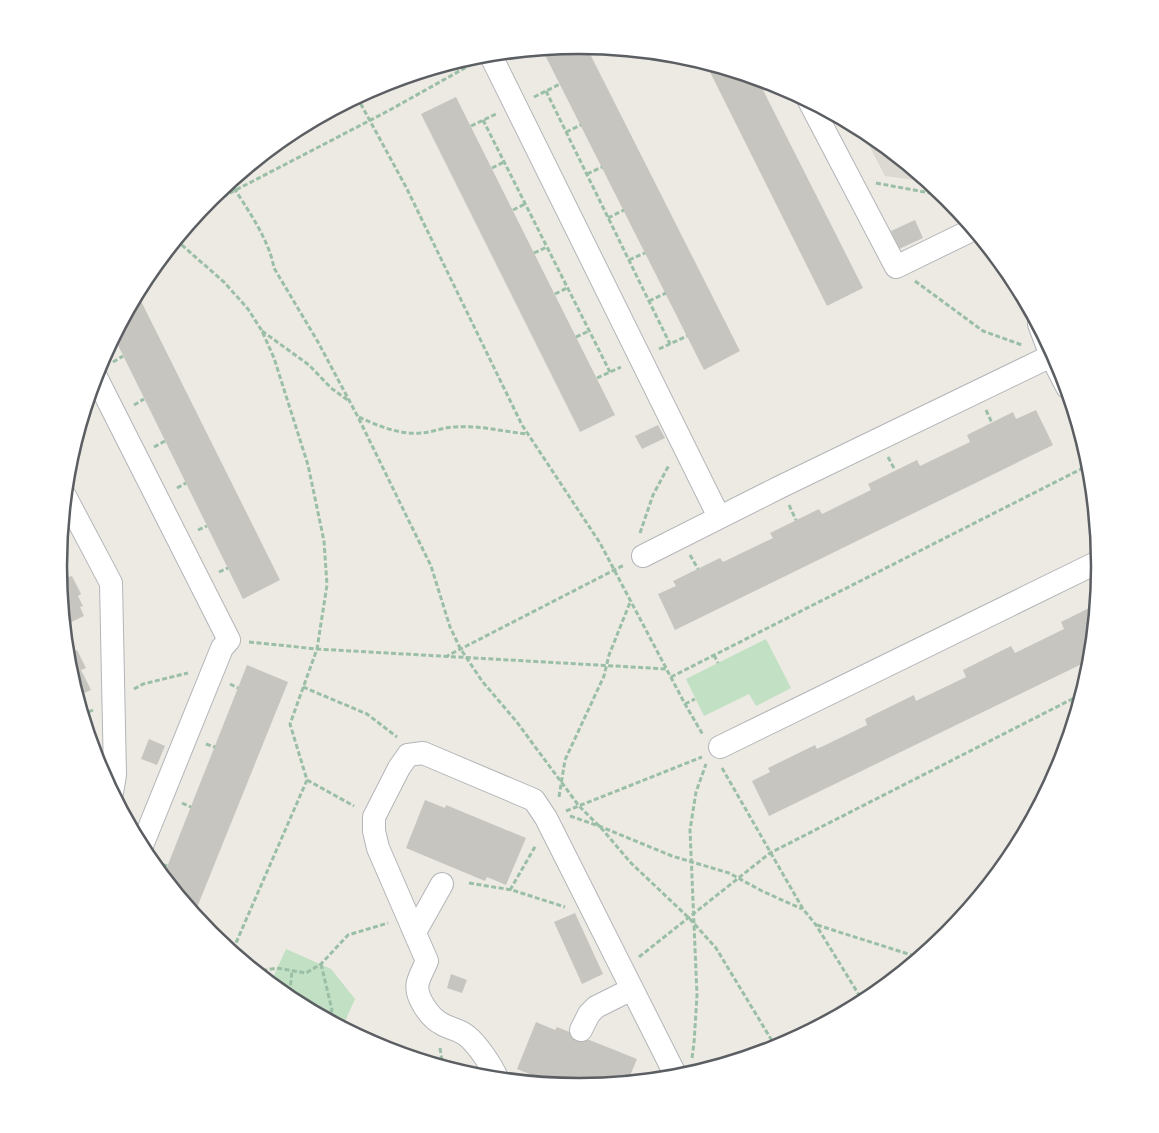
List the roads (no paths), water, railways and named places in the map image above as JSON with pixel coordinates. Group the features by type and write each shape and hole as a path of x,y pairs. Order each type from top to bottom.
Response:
{"lane":[{"path":"484,63 682,441 719,518"},
{"path":"814,111 896,267 968,232"},
{"path":"641,546 719,518 921,417 1047,358"},
{"path":"100,385 229,640 222,648 145,839"},
{"path":"70,506 111,583 114,780"},
{"path":"712,753 1092,565"},
{"path":"494,1072 467,1036 456,1029 444,1026 436,1021 418,992 418,984 427,961 378,848 374,831 374,817 399,768 408,755 422,753 534,800 548,822 627,980 683,1068"},
{"path":"411,923 442,884"},
{"path":"582,1030 589,1014 627,980"}]}
